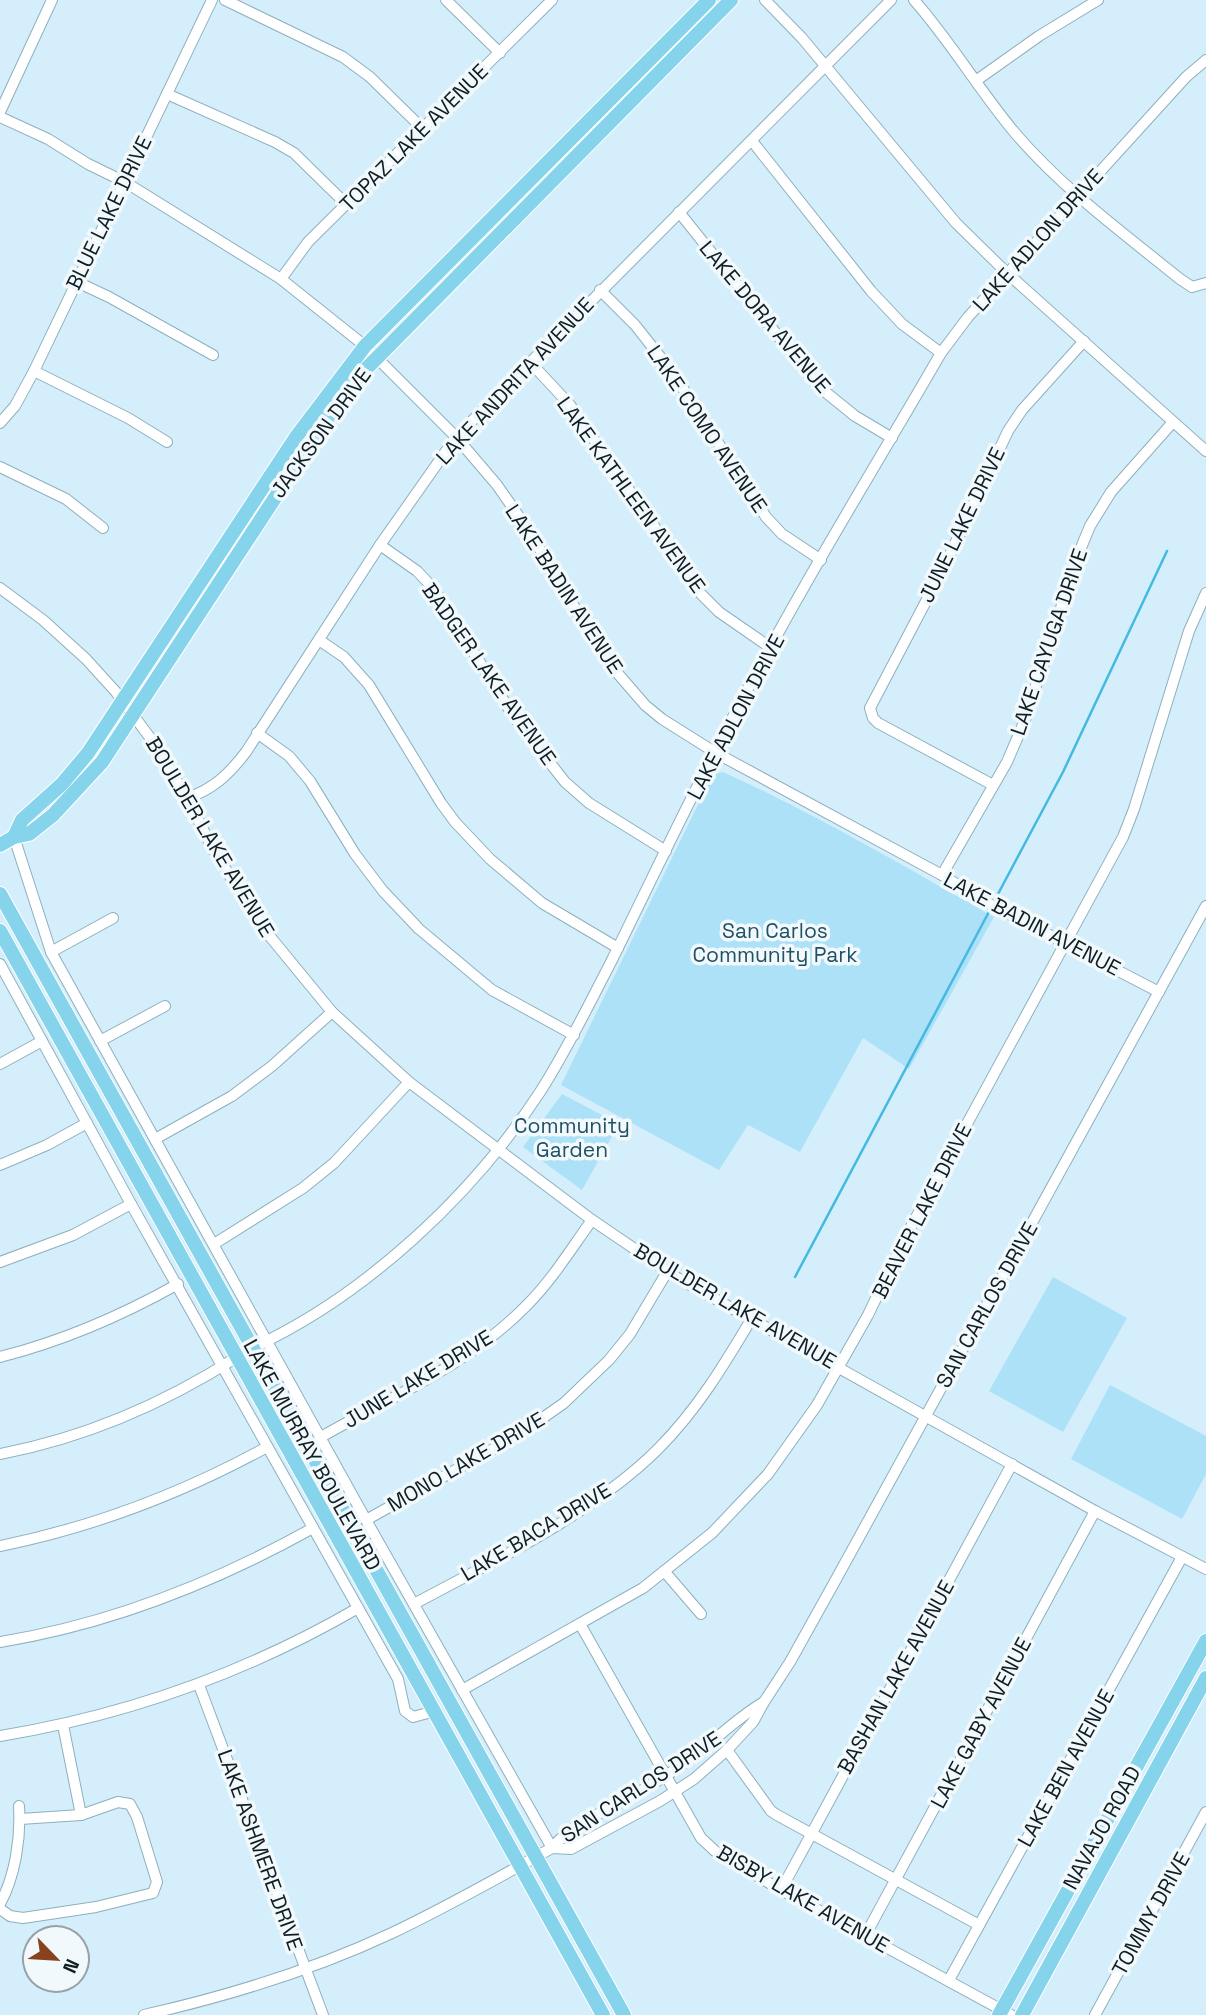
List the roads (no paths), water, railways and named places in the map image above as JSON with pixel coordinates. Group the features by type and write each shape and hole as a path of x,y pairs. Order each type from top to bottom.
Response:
{"main road":[{"name":"JACKSON DRIVE","path":"15,837 22,820 70,776 123,702 296,437 365,346 709,0"},
{"name":"JACKSON DRIVE","path":"0,845 15,837 29,834 53,815 102,762 322,426 377,357 731,0"},
{"name":"LAKE MURRAY BOULEVARD","path":"0,894 624,2015"},
{"name":"LAKE MURRAY BOULEVARD","path":"0,931 603,2015"},
{"path":"223,1333 252,1348"},
{"path":"237,1357 265,1371"},
{"name":"NAVAJO ROAD","path":"1004,2013 1206,1642"},
{"name":"NAVAJO ROAD","path":"1021,2015 1206,1678"}],"street":[{"path":"0,114 52,0"},
{"name":"BLUE LAKE DRIVE","path":"0,423 15,406 34,370 212,0"},
{"path":"225,0 343,57 370,77 423,129"},
{"path":"446,0 500,53"},
{"name":"TOPAZ LAKE AVENUE","path":"281,279 308,242 552,0"},
{"path":"765,0 802,38 956,223 1007,273 1206,451"},
{"name":"LAKE ANDRITA AVENUE","path":"187,798 223,779 246,752 380,545 456,437 891,0"},
{"path":"914,0 933,21 1015,133 1078,196 1180,279 1192,287 1205,283"},
{"path":"977,80 1098,0"},
{"name":"LAKE ADLON DRIVE","path":"252,1348 268,1341 352,1288 395,1254 449,1204 498,1148 538,1096 574,1035 740,702 941,353 1007,273 1186,76 1206,60"},
{"path":"167,94 294,153 346,205"},
{"name":"LAKE BADIN AVENUE","path":"0,114 125,183 281,279 365,346 456,437 496,485 527,528 607,661 645,705 662,719 716,753 980,898 1159,992"},
{"path":"752,141 871,290 902,324 941,353"},
{"name":"LAKE DORA AVENUE","path":"679,212 818,386 855,416 892,438"},
{"path":"75,281 213,355"},
{"name":"LAKE COMO AVENUE","path":"600,290 635,325 673,373 766,517 782,534 821,560"},
{"name":"JUNE LAKE DRIVE","path":"993,785 878,723 870,708 945,565 1008,431 1022,410 1084,341"},
{"name":"LAKE KATHLEEN AVENUE","path":"530,362 570,405 701,594 719,612 771,648"},
{"path":"34,370 128,418 167,442"},
{"name":"LAKE CAYUGA DRIVE","path":"942,875 1007,762 1025,720 1078,555 1090,526 1111,492 1173,422"},
{"path":"0,467 66,499 103,528"},
{"name":"BADGER LAKE AVENUE","path":"380,545 417,570 434,589 514,717 565,782 589,803 666,851"},
{"name":"BOULDER LAKE AVENUE","path":"0,588 43,620 86,659 123,702 154,743 187,798 214,851 263,928 332,1012 409,1082 592,1220 667,1272 1095,1511 1206,1569"},
{"name":"BEAVER LAKE DRIVE","path":"462,1690 643,1588 712,1533 768,1475 797,1436 868,1315 906,1236 1123,837 1189,631 1206,593"},
{"path":"318,640 344,657 369,685 441,803 490,859 542,903 618,948"},
{"path":"257,733 289,756 310,781 355,854 383,891 419,929 492,990 574,1035"},
{"name":"LAKE MURRAY BOULEVARD","path":"15,837 51,952 366,1520 552,1848"},
{"name":"SAN CARLOS DRIVE","path":"552,1848 570,1849 674,1792 727,1750 753,1722 790,1662 1206,906"},
{"path":"51,952 113,918"},
{"name":"LAKE MURRAY BOULEVARD","path":"0,964 131,1204 398,1679 405,1711 413,1717 435,1711"},
{"path":"100,1041 165,1006"},
{"path":"155,1139 232,1096 272,1066 332,1012"},
{"path":"0,1065 42,1041"},
{"path":"214,1244 293,1194 334,1163 409,1082"},
{"path":"0,1165 47,1145 87,1123"},
{"path":"0,1262 73,1235 131,1204"},
{"name":"JUNE LAKE DRIVE","path":"321,1437 458,1360 492,1337 542,1289 592,1220"},
{"name":"MONO LAKE DRIVE","path":"366,1520 520,1434 564,1403 609,1360 630,1334 667,1272"},
{"path":"0,1357 49,1343 102,1323 178,1284"},
{"name":"LAKE BACA DRIVE","path":"414,1604 570,1516 644,1462 694,1408 752,1318"},
{"path":"0,1454 64,1437 129,1414 172,1394 237,1357"},
{"path":"0,1546 79,1527 135,1508 201,1482 267,1447"},
{"name":"BASHAN LAKE AVENUE","path":"780,1890 1012,1464"},
{"name":"LAKE GABY AVENUE","path":"865,1936 1095,1511"},
{"path":"0,1642 59,1630 165,1598 255,1559 313,1528"},
{"name":"LAKE BEN AVENUE","path":"949,1980 1182,1557"},
{"path":"664,1572 701,1614"},
{"path":"0,1736 63,1725 132,1707 199,1685 264,1658 358,1608"},
{"name":"BISBY LAKE AVENUE","path":"580,1623 701,1838 715,1851 780,1890 949,1980 1004,2013"},
{"name":"LAKE ASHMERE DRIVE","path":"199,1685 323,2015"},
{"name":"SAN CARLOS DRIVE","path":"144,2015 206,2001 304,1968 389,1934 444,1908 552,1848 562,1835 665,1776 725,1733 745,1713 764,1702"},
{"path":"63,1725 81,1815"},
{"path":"727,1750 771,1811 979,1925"},
{"path":"19,1806 20,1819 11,1882 0,1907 10,1916 23,1918 96,1907 153,1893 157,1882 137,1816 130,1804 118,1802 81,1815 20,1819"},
{"name":"TOMMY DRIVE","path":"1095,2015 1206,1812"}],"waterway":[{"path":"998,894 1063,772 1167,551"},
{"path":"795,1277 991,908"}],"park label":[{"name":"San Carlos Community Park","path":"775,943"},
{"name":"Community Garden","path":"572,1138"}]}
